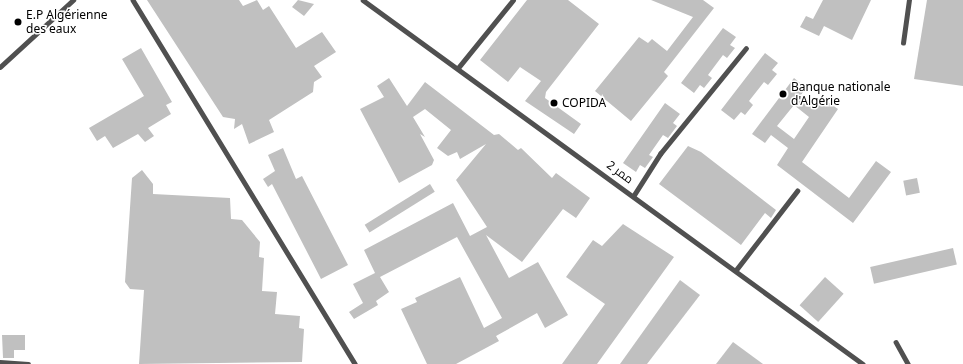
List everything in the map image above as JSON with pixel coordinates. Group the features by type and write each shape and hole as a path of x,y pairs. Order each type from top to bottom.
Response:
{"lane":[{"path":"0,67 73,0"},
{"path":"133,0 355,364"},
{"name":"ممر 2","path":"362,0 634,195 863,364"},
{"path":"458,68 513,0"},
{"path":"903,43 909,0"},
{"path":"634,195 660,154 746,48"},
{"path":"736,270 797,192"},
{"path":"896,342 908,364"},
{"path":"0,362 28,364"}],"building":[{"path":"147,0 239,0 243,6 257,0 263,10 269,6 296,48 322,32 336,52 314,66 322,77 314,82 313,92 269,120 274,132 249,144 242,124 234,129 235,119 223,117"},
{"path":"298,0 314,4 304,16 292,7"},
{"path":"527,0 568,0 599,24 546,92 545,98 581,124 574,134 525,101 541,81 520,67 508,82 480,60"},
{"path":"651,0 703,0 714,8 664,72 668,76 631,121 595,91 639,37 648,43 652,39 667,51 693,17"},
{"path":"823,0 871,0 852,40 824,26 819,36 800,27 806,16 813,19"},
{"path":"927,0 963,0 963,86 914,79"},
{"path":"723,28 736,37 730,45 735,48 727,58 723,55 708,75 712,78 704,88 700,85 694,93 681,83"},
{"path":"141,48 172,102 166,105 171,114 148,128 154,136 145,142 138,134 113,148 105,136 97,141 89,128 144,96 122,59"},
{"path":"765,53 778,63 772,70 777,74 768,85 764,82 749,101 753,105 745,115 741,112 734,120 721,110"},
{"path":"389,78 407,106 425,82 494,135 499,134 518,150 521,148 552,178 556,173 590,198 576,218 563,209 522,262 486,235 509,278 538,262 568,315 545,328 537,313 496,336 499,341 456,364 427,364 401,309 417,302 415,298 460,277 484,328 502,318 457,237 380,277 389,292 376,301 378,305 354,319 349,312 363,303 353,284 375,273 364,250 453,203 470,236 487,227 456,180 486,144 460,159 457,152 448,156 437,148 451,130 425,109 413,117 425,137 420,134 434,160 432,165 399,183 360,109 384,97 377,86"},
{"path":"794,78 806,88 801,95 816,107 822,98 838,109 802,162 849,198 876,161 891,172 853,223 777,165 788,148 771,135 765,143 752,134","holes":["794,105 809,117 794,139 777,126"]},
{"path":"665,103 680,114 673,123 677,126 668,138 663,135 649,155 653,157 645,168 640,165 636,172 623,163"},
{"path":"688,146 701,152 776,210 771,218 765,213 741,245 659,184"},
{"path":"283,148 296,179 302,176 348,265 321,279 272,184 268,187 263,179 275,171 268,155"},
{"path":"142,170 153,184 153,194 230,198 231,219 242,220 260,242 259,257 264,258 262,291 277,292 275,314 300,316 299,328 304,329 302,362 139,364 144,290 130,289 125,282 132,178"},
{"path":"917,178 920,193 906,195 903,181"},
{"path":"430,184 435,192 369,232 365,225"},
{"path":"623,224 674,257 597,364 562,364 605,304 566,277 593,240 602,246"},
{"path":"953,248 957,265 874,284 870,267"},
{"path":"825,277 844,294 818,322 800,305"},
{"path":"680,280 700,295 647,364 620,364"},
{"path":"2,335 25,335 25,350 14,350 14,358 3,358"},
{"path":"733,342 763,364 716,364"}],"place":[{"name":"E.P Algérienne des eaux","path":"18,22"},
{"name":"Banque nationale d'Algérie","path":"783,94"},
{"name":"COPIDA","path":"554,103"}]}
